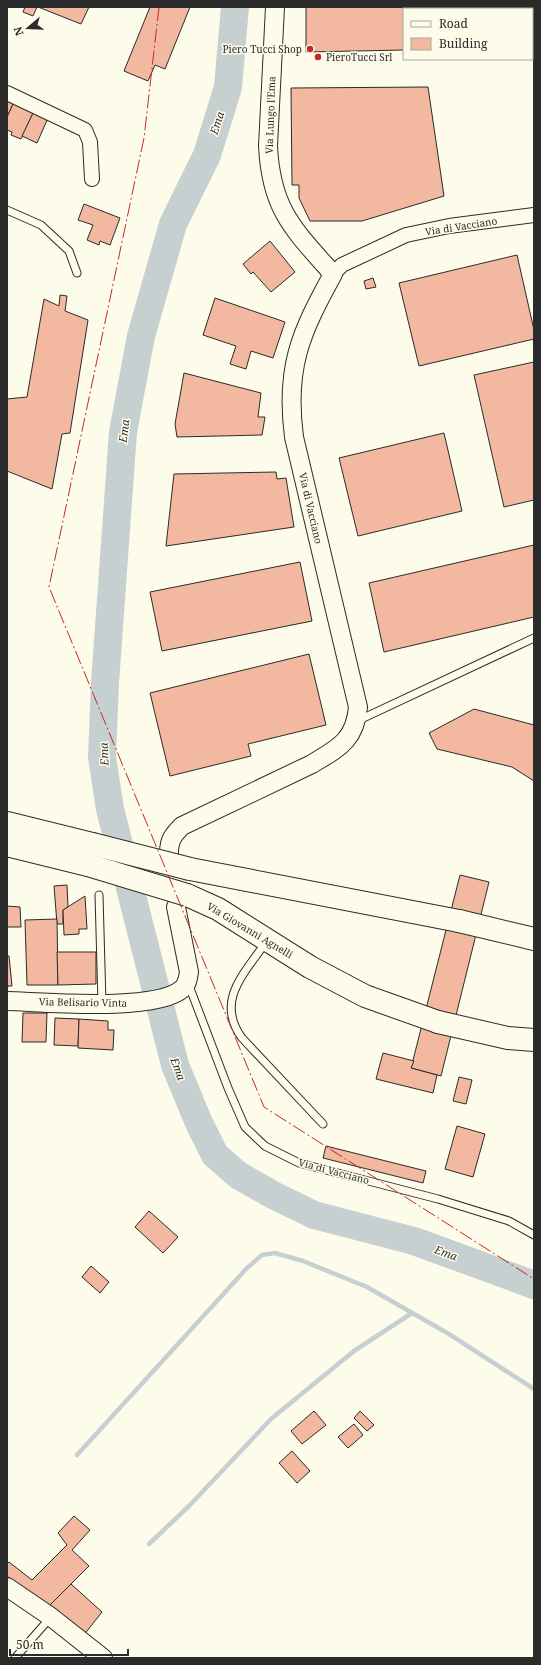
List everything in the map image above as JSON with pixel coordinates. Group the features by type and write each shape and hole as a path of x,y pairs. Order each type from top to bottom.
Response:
{"highway":[{"name":"Via Giovanni Agnelli","path":"13,823 90,855 182,901 218,909 310,967 365,996 438,1022 508,1038 534,1040"},
{"name":"Via Giovanni Agnelli","path":"7,846 56,858 90,855 190,869 459,921 534,939"},
{"path":"7,856 56,858"}],"street":[{"name":"Via Lungo l'Ema","path":"275,7 268,164 274,191 287,220 333,274"},
{"path":"7,93 85,130 90,142 92,179"},
{"name":"Via di Vacciano","path":"357,721 358,707 294,437 291,410 291,388 294,364 311,316 333,274 342,265 406,236 449,226 534,215"},
{"path":"169,853 170,841 173,834 182,826 312,764 333,751 349,736 355,728 357,721"},
{"name":"Via di Vacciano","path":"182,901 189,972 187,981"},
{"name":"Via Belisario Vinta","path":"7,1001 137,1003 165,997 184,988 187,981"},
{"path":"7,1587 103,1658"}],"lane":[{"path":"7,210 41,225 69,250 77,273"},
{"path":"357,721 534,638"},
{"path":"99,895 102,1003"},
{"path":"267,940 234,991 230,1006 232,1019 235,1028 242,1038 323,1124"},
{"name":"Via di Vacciano","path":"187,981 228,1088 245,1127 265,1146 299,1163 438,1199 509,1221 534,1235"},
{"path":"15,1658 50,1618"}],"building":[{"path":"25,7 37,7 33,16 23,12"},
{"path":"38,7 89,7 81,24"},
{"path":"150,7 190,7 165,69 155,65 148,81 124,71"},
{"path":"306,7 448,7 403,8 403,50 306,52"},
{"path":"428,87 444,196 362,221 310,221 299,198 299,185 292,185 291,88"},
{"path":"7,99 14,102 7,117"},
{"path":"14,102 34,111 21,139 11,135 12,132 7,130 7,117"},
{"path":"34,111 48,118 37,143 22,136"},
{"path":"84,204 120,218 110,245 100,241 99,245 87,240 93,225 78,220"},
{"path":"270,241 295,272 271,292 253,272 251,274 243,264"},
{"path":"517,255 534,330 534,339 419,366 399,283"},
{"path":"373,278 376,287 366,289 364,281"},
{"path":"60,295 67,296 65,311 88,320 70,433 62,434 52,489 7,471 7,399 27,397 44,299 59,306"},
{"path":"215,298 285,322 273,358 251,351 246,369 230,364 236,346 203,335"},
{"path":"534,362 534,500 504,507 474,375"},
{"path":"184,373 261,393 258,417 265,417 262,435 177,437 175,424"},
{"path":"444,433 462,511 358,536 339,458"},
{"path":"276,472 277,479 286,478 294,527 166,546 174,474"},
{"path":"534,545 534,617 384,652 369,583"},
{"path":"300,562 312,621 162,651 150,592"},
{"path":"309,654 326,725 248,744 251,756 170,776 150,693"},
{"path":"474,709 534,725 534,781 512,767 437,749 429,733"},
{"path":"460,875 489,882 441,1076 411,1068"},
{"path":"67,885 68,907 63,910 63,924 57,924 54,886"},
{"path":"85,896 87,929 79,929 79,934 64,935 63,910"},
{"path":"7,906 20,907 21,927 7,927"},
{"path":"57,919 58,985 27,985 25,920"},
{"path":"57,952 96,952 96,984 58,985"},
{"path":"7,956 9,956 12,986 8,986 7,990"},
{"path":"23,1013 47,1013 46,1042 22,1042"},
{"path":"55,1018 79,1019 78,1046 54,1045"},
{"path":"79,1019 108,1021 108,1030 114,1030 113,1050 78,1048"},
{"path":"383,1053 414,1061 411,1068 437,1075 433,1093 376,1079"},
{"path":"459,1077 472,1080 466,1104 453,1101"},
{"path":"457,1126 485,1134 473,1177 445,1169"},
{"path":"326,1146 426,1171 423,1183 323,1158"},
{"path":"149,1211 178,1237 163,1253 135,1227"},
{"path":"91,1266 109,1282 100,1293 82,1277"},
{"path":"314,1411 326,1425 302,1444 291,1431"},
{"path":"360,1411 374,1425 367,1431 354,1418"},
{"path":"354,1424 363,1435 348,1448 338,1437"},
{"path":"292,1451 310,1471 297,1483 279,1463"},
{"path":"74,1516 90,1530 72,1550 89,1566 48,1607 7,1576 7,1564 9,1562 32,1580 67,1545 58,1533"},
{"path":"71,1584 102,1612 83,1636 48,1607"}],"waterway":[{"name":"Ema","path":"235,7 228,87 207,155 173,224 141,336 123,432 105,683 102,757 110,809 175,1065 199,1123 215,1155 238,1175 273,1195 314,1215 414,1241 534,1285"},
{"path":"77,1455 247,1268 262,1255 275,1253 303,1261 367,1287 449,1334 534,1389"},
{"path":"149,1544 189,1506 271,1419 354,1351 412,1313"}],"power":[{"path":"159,7 144,138 49,587 264,1107 534,1279"}],"place":[{"name":"Piero Tucci Shop","path":"310,49"},
{"name":"PieroTucci Srl","path":"318,57"}]}
